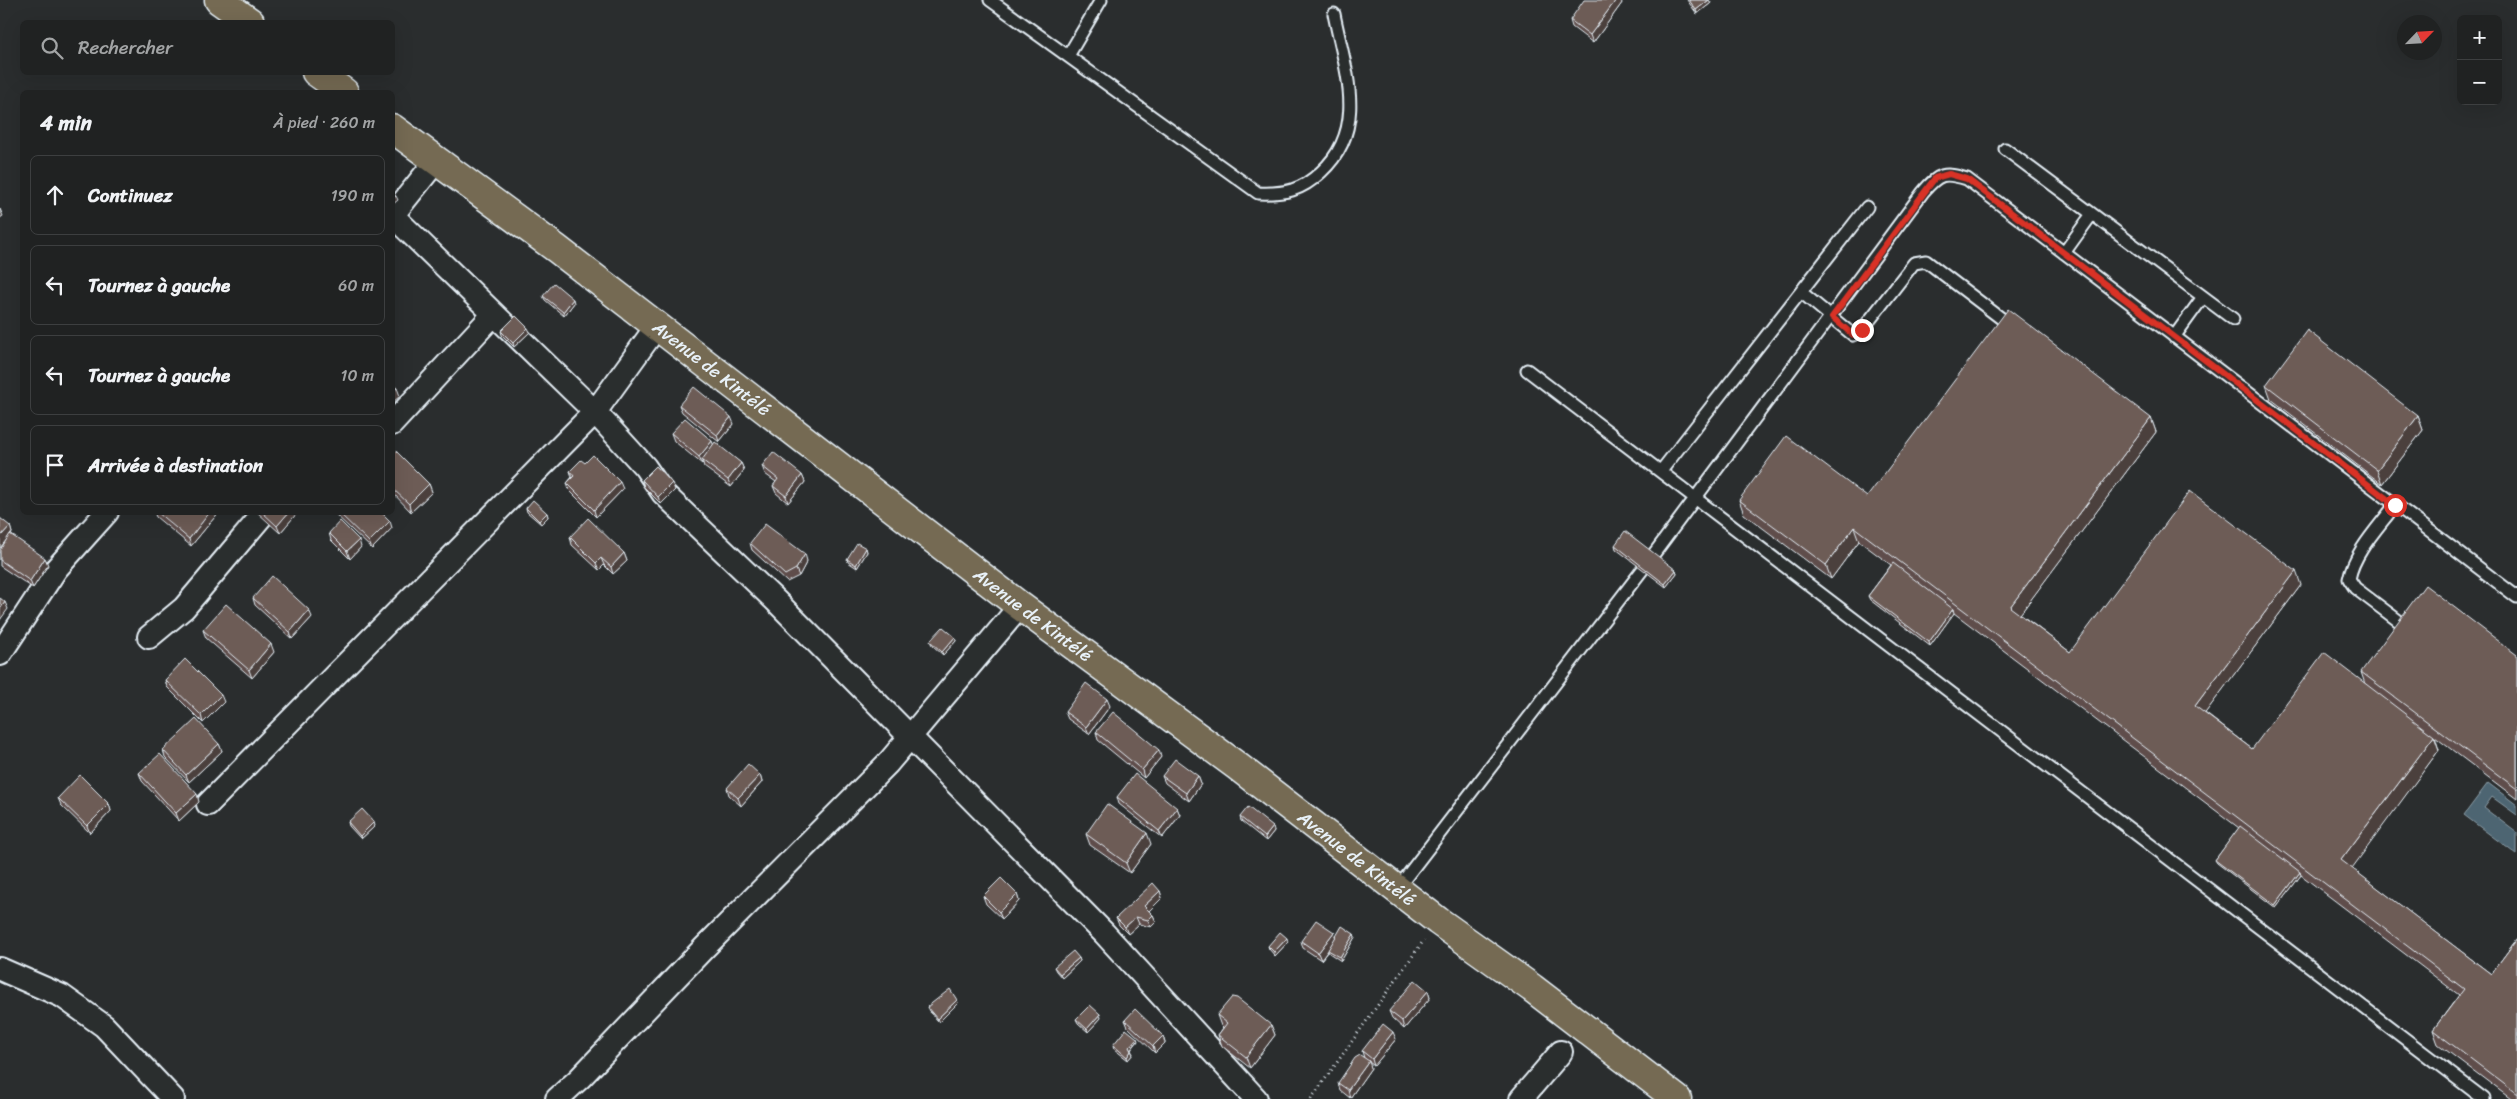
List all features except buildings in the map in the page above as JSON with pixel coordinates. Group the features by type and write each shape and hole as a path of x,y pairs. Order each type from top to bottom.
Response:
{"main road":[{"path":"219,0 247,20"},
{"path":"320,75 341,90"},
{"name":"Avenue de Kintélé","path":"395,130 657,326 1020,606 1237,766 1397,890 1532,988 1676,1099"}],"street":[{"path":"395,213 436,160"},
{"path":"395,218 594,412 645,467 663,493 776,601 1104,933 1256,1099"},
{"path":"395,421 494,314"},
{"path":"208,804 594,412 657,326"},
{"path":"0,654 56,569 104,515"},
{"path":"148,637 184,608 262,515"},
{"path":"557,1099 580,1078 704,948 888,763 969,664 1020,606"},
{"path":"0,969 62,996 104,1026 174,1099"},
{"path":"1521,1099 1562,1052"}],"lane":[{"path":"990,0 1258,193 1282,194 1311,182 1330,164 1344,143 1350,120 1350,94 1334,14"},
{"path":"1068,56 1101,0"},
{"path":"2005,149 2232,319"},
{"path":"1653,555 1832,317 1923,192 1935,178 1949,174 1967,179 2517,597"},
{"path":"1661,471 1867,207"},
{"path":"2064,253 2092,214"},
{"path":"1801,292 1853,335 1862,330 1914,263 1926,261 2002,319"},
{"path":"2174,336 2203,297"},
{"path":"1528,370 2484,1099"},
{"path":"2395,505 2358,556 2351,569 2349,579 2355,588 2404,625"},
{"path":"1397,890 1642,569"}],"path":[{"path":"1311,1099 1438,921"}],"water":[{"path":"2488,783 2517,805 2517,815 2492,797 2484,808 2517,833 2517,855 2464,815"}],"route":[{"path":"1862,330 1853,335 1832,317 1935,178 1949,174 1967,179 2395,505"}]}
